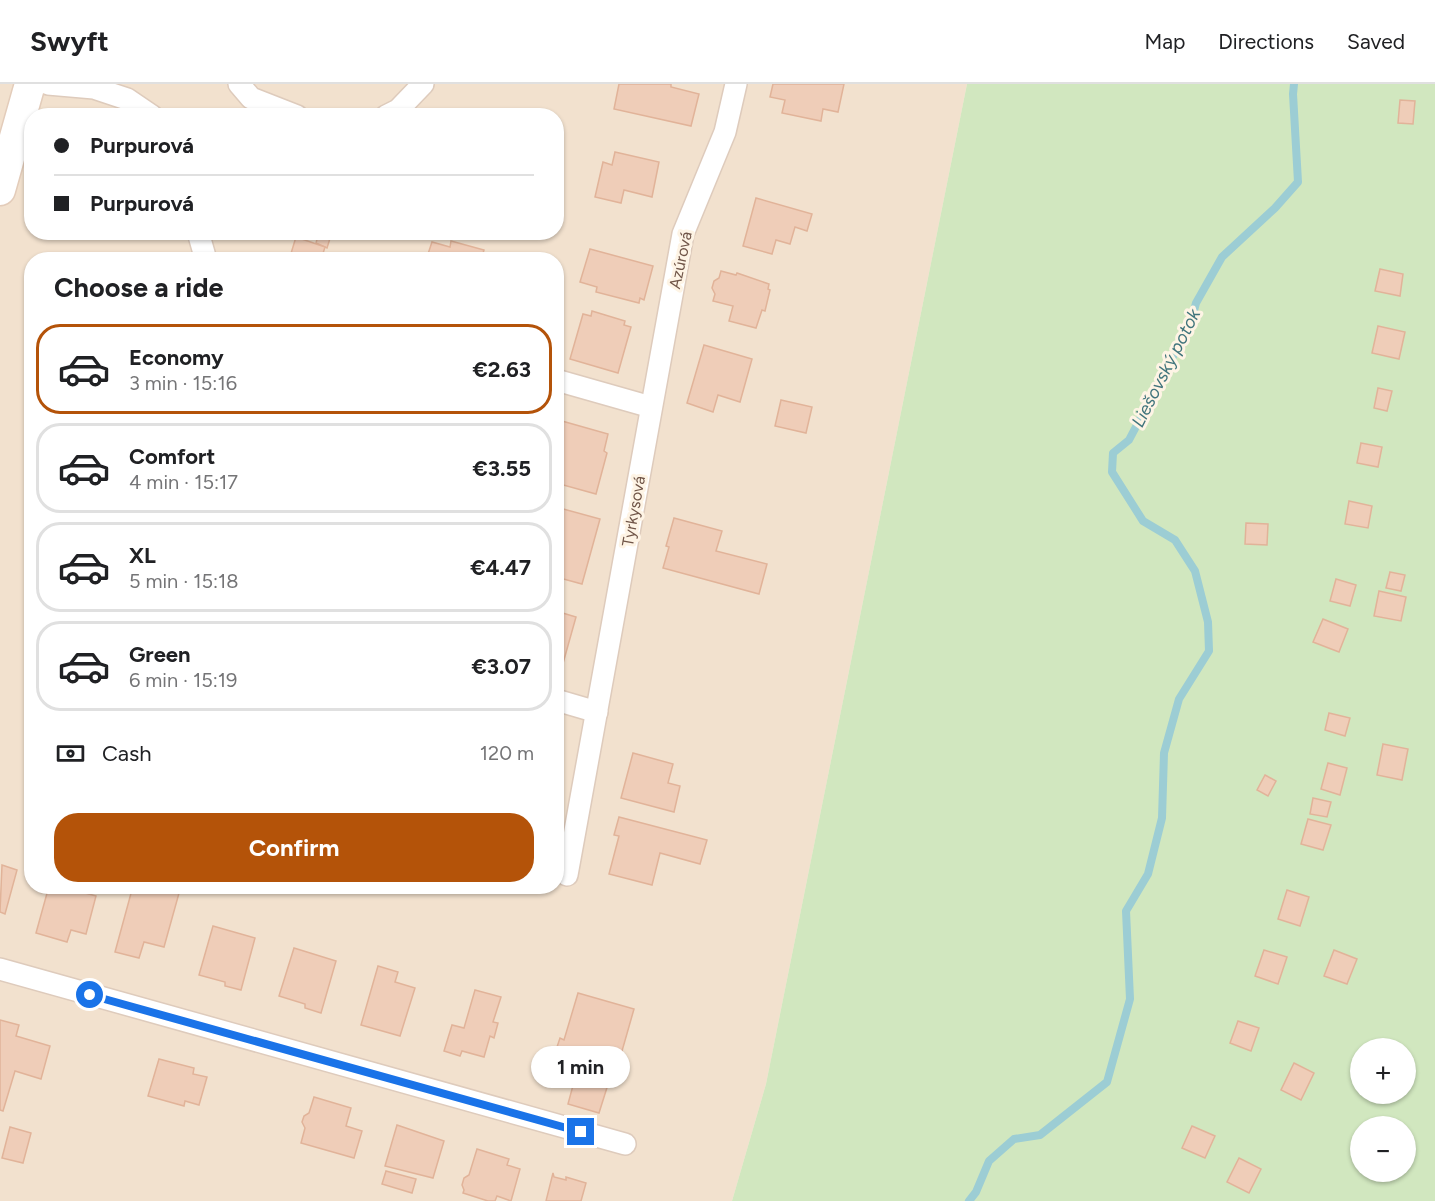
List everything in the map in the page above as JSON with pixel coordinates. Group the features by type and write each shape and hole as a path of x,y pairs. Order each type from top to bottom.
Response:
{"street":[{"path":"0,190 30,84"},
{"path":"48,84 96,86 127,99 140,108"},
{"path":"239,84 251,98 277,108"},
{"path":"400,108 423,84"},
{"name":"Azúrová","path":"651,407 683,234 725,132 736,84"},
{"path":"564,382 651,407"},
{"name":"Tyrkysová","path":"567,875 651,407"},
{"path":"564,702 597,712"},
{"path":"0,969 624,1144"}],"shaded area":[{"path":"0,84 967,84 766,1084 732,1201 0,1201"}],"green space":[{"path":"967,84 1435,84 1435,1201 732,1201 766,1084"}],"building":[{"path":"619,84 671,84 671,87 699,94 691,126 614,109"},
{"path":"773,84 844,84 838,112 823,109 821,121 782,113 785,100 770,97"},
{"path":"1400,100 1415,101 1413,124 1398,123"},
{"path":"615,152 659,162 652,197 624,190 621,203 595,197 603,162 612,165"},
{"path":"756,198 812,214 807,231 795,227 790,244 776,240 772,254 743,246"},
{"path":"295,240 305,240 325,247 323,252 291,252"},
{"path":"317,240 330,240 327,248 316,243"},
{"path":"451,241 484,250 483,252 429,252 432,242 450,247"},
{"path":"590,249 653,266 644,300 640,298 639,303 596,292 597,287 580,282"},
{"path":"1380,269 1403,274 1400,296 1375,291"},
{"path":"721,271 736,275 737,273 769,284 768,289 770,290 765,311 762,310 756,328 729,321 733,306 713,301 715,294 712,288"},
{"path":"592,311 625,321 624,325 631,327 618,373 570,359 583,314 591,316"},
{"path":"1378,326 1405,332 1399,359 1372,353"},
{"path":"704,345 752,359 740,402 718,395 713,412 687,403"},
{"path":"1378,388 1392,391 1387,411 1374,408"},
{"path":"781,400 812,407 806,433 775,426"},
{"path":"564,422 608,434 604,451 607,453 596,494 564,485"},
{"path":"1361,443 1382,447 1378,467 1357,463"},
{"path":"1349,501 1372,506 1368,528 1345,524"},
{"path":"564,509 600,519 582,584 564,579"},
{"path":"674,518 722,531 716,551 767,564 759,594 663,568"},
{"path":"1246,523 1268,524 1267,545 1245,544"},
{"path":"1390,572 1405,575 1401,591 1386,588"},
{"path":"1336,579 1356,585 1350,606 1330,601"},
{"path":"1379,591 1406,597 1401,621 1374,616"},
{"path":"564,613 576,617 564,660"},
{"path":"1323,619 1348,629 1339,652 1313,642"},
{"path":"1329,713 1350,718 1345,736 1325,730"},
{"path":"1383,744 1408,749 1402,780 1377,775"},
{"path":"633,753 673,764 668,783 680,786 674,812 621,798"},
{"path":"1328,763 1347,768 1340,795 1321,789"},
{"path":"1265,775 1276,781 1268,796 1257,790"},
{"path":"1313,798 1331,802 1327,817 1310,814"},
{"path":"619,817 707,840 700,864 660,853 652,885 609,874 619,836 614,835"},
{"path":"1308,819 1331,825 1323,850 1301,844"},
{"path":"2,865 17,870 5,914 0,912"},
{"path":"1287,890 1309,897 1300,926 1278,919"},
{"path":"47,894 96,896 86,934 71,930 67,942 36,933"},
{"path":"131,894 179,894 164,947 144,942 139,958 115,952"},
{"path":"213,926 255,938 241,990 225,986 225,982 199,975"},
{"path":"294,948 336,961 321,1013 305,1008 305,1004 279,996"},
{"path":"1264,950 1287,957 1278,984 1255,976"},
{"path":"1334,950 1357,959 1347,984 1324,976"},
{"path":"378,966 398,972 395,982 415,988 400,1036 361,1025"},
{"path":"475,990 501,997 493,1022 498,1023 494,1038 490,1036 484,1057 462,1051 460,1056 444,1051 452,1025 464,1028"},
{"path":"578,993 634,1009 614,1079 610,1078 599,1113 568,1104 578,1067 557,1061 558,1057 554,1056 560,1038 564,1040"},
{"path":"0,1020 19,1025 16,1036 50,1046 41,1079 15,1071 3,1111 0,1110"},
{"path":"1238,1021 1259,1028 1251,1051 1230,1043"},
{"path":"159,1059 194,1068 193,1074 207,1077 199,1105 185,1101 184,1106 148,1096"},
{"path":"1294,1063 1314,1073 1301,1100 1281,1090"},
{"path":"314,1097 351,1108 346,1126 362,1131 354,1158 301,1143 305,1128 302,1122 304,1116 309,1113"},
{"path":"397,1125 444,1141 433,1178 385,1166"},
{"path":"1192,1126 1215,1136 1205,1158 1182,1148"},
{"path":"10,1127 31,1133 23,1163 2,1158"},
{"path":"477,1149 509,1159 507,1165 520,1169 511,1201 497,1196 495,1201 488,1201 463,1193 464,1178 469,1175"},
{"path":"1239,1158 1261,1169 1249,1193 1227,1182"},
{"path":"386,1171 416,1179 412,1193 382,1184"},
{"path":"553,1173 554,1177 566,1180 566,1177 586,1183 581,1201 546,1201"}],"waterway":[{"name":"Liešovský potok","path":"969,1201 976,1192 989,1161 1014,1139 1040,1135 1107,1082 1130,999 1126,911 1148,874 1162,818 1164,753 1179,699 1209,651 1208,622 1195,571 1175,540 1143,521 1112,472 1113,453 1129,440 1191,322 1196,303 1222,257 1275,208 1298,182 1294,84"}],"route":[{"path":"90,995 581,1132"}]}
